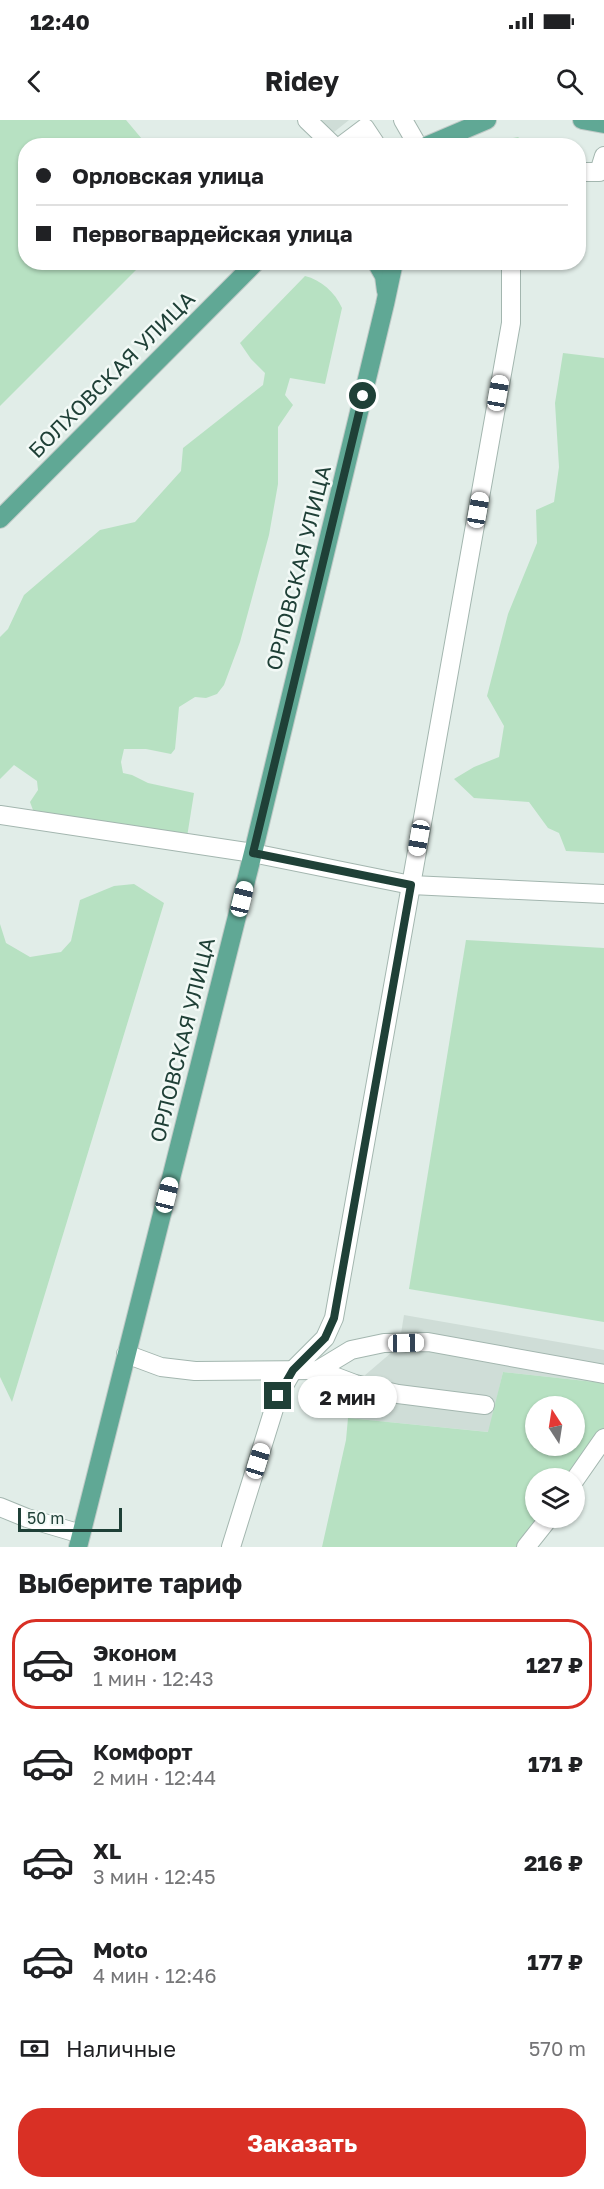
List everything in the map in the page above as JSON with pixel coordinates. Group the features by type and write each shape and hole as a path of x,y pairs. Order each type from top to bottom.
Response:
{"main road":[{"path":"582,120 604,124"},
{"path":"443,138 479,121"},
{"path":"449,138 455,132"},
{"name":"БОЛХОВСКАЯ УЛИЦА","path":"0,519 248,270"},
{"path":"381,270 384,276 387,298"},
{"name":"ОРЛОВСКАЯ УЛИЦА","path":"80,1541 253,853 392,270"}],"street":[{"path":"307,120 326,138"},
{"path":"403,120 413,138"},
{"path":"352,138 365,128 372,138"},
{"path":"586,171 602,168"},
{"path":"231,1547 278,1396 293,1370 325,1338 334,1318 511,323 511,270"},
{"path":"0,815 253,853 411,885 604,894"},
{"path":"318,1370 351,1350 384,1343 428,1342 604,1374"},
{"path":"126,1354 161,1367 195,1371 318,1370 355,1384 398,1394 485,1405"},
{"path":"583,1468 604,1438"},
{"path":"0,1507 80,1541"},
{"path":"526,1547 541,1528"}],"shaded area":[{"path":"312,120 349,120 329,136"},
{"path":"404,1315 604,1350 604,1383 503,1372 489,1432 348,1418 350,1388 399,1346"}],"green space":[{"path":"0,120 126,120 141,138 18,138 18,270 136,270 0,406"},
{"path":"305,276 317,280 327,288 342,308 325,384 290,378 285,395 293,405 278,427 278,484 269,535 240,642 224,685 217,694 206,698 195,697 179,707 175,749 171,754 146,749 124,749 121,762 123,773 148,783 194,793 187,837 33,810 30,802 38,790 37,781 14,765 0,779 0,637 8,629 24,595 100,530 135,522 181,471 183,448 263,385 265,373 240,343"},
{"path":"563,353 604,358 604,853 566,851 559,833 548,828 529,802 474,798 454,779 474,767 499,757 504,726 487,696 508,614 537,543 536,510 554,502 559,467 555,403"},
{"path":"134,884 164,903 12,1402 0,1377 0,924 6,943 30,957 61,952 71,941 80,900 114,886"},
{"path":"466,940 604,948 604,1322 409,1289"},
{"path":"503,1372 604,1383 604,1450 585,1479 585,1468 525,1468 525,1528 551,1528 535,1547 322,1547 346,1440 348,1418 488,1432"}],"route":[{"path":"278,1396 293,1370 325,1338 334,1318 411,885 253,853 363,396"}]}
